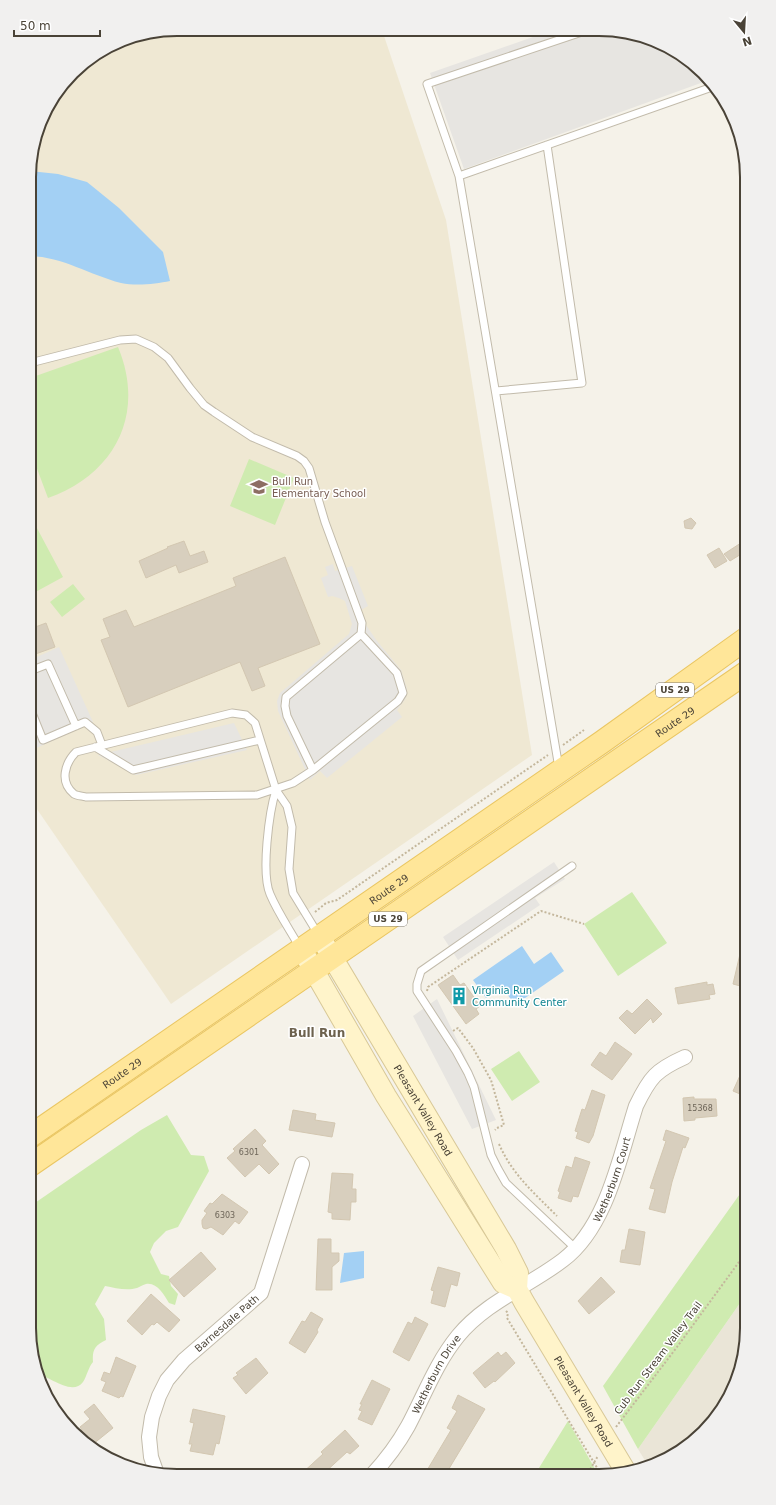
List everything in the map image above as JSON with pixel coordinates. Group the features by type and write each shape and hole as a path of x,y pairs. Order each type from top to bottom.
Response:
{"main road":[{"name":"Route 29","path":"36,1132 319,936 557,760 740,642"},
{"name":"Route 29","path":"36,1161 740,677"},
{"name":"Pleasant Valley Road","path":"319,936 506,1250 518,1273 517,1289"},
{"name":"Pleasant Valley Road","path":"301,948 312,970 386,1096 503,1282 517,1289 623,1467"}],"street":[{"name":"Wetherburn Court","path":"517,1289 561,1262 589,1232 604,1204 636,1106 642,1094 657,1072 664,1066 685,1057"},
{"name":"Barnesdale Path","path":"155,1467 151,1457 149,1437 152,1417 159,1396 167,1380 184,1360 261,1293 302,1164"},
{"name":"Wetherburn Drive","path":"377,1469 398,1442 449,1347 472,1321 517,1289"}],"lane":[{"path":"557,760 459,176 427,84 570,36"},
{"path":"459,176 709,88"},
{"path":"496,391 582,384 547,145"},
{"path":"36,361 120,340 136,339 154,347 168,358 204,405 252,437 297,456 304,461 309,468 325,522 362,623 361,634 286,697 285,706 287,716 313,770"},
{"path":"319,936 293,893 289,869 292,827 287,806 276,790 255,723 246,715 232,713 76,752 68,760 65,770 68,786 74,794 86,797 257,795 276,790 293,783 313,770 398,701 403,693 397,673 361,634"},
{"path":"36,669 48,664 76,726"},
{"path":"36,722 44,740 85,722 97,732 98,746"},
{"path":"98,746 133,770 260,740"},
{"path":"276,790 270,808 265,869 269,892 301,948"},
{"path":"572,866 421,971 416,984 420,998 456,1051 468,1073 474,1087 491,1155 498,1169 506,1182 575,1248"}],"path":[{"path":"308,917 326,903 337,900 557,760 584,730"},
{"path":"426,996 428,987 540,911 584,924"},
{"path":"453,970 456,974"},
{"path":"448,1026 452,1032 458,1028 473,1048 491,1080 504,1125 495,1130 507,1162 531,1191 561,1221"},
{"name":"Cub Run Stream Valley Trail","path":"590,1469 606,1439 677,1347 740,1261"},
{"path":"499,1301 508,1313 507,1318 598,1469"}],"shaded area":[{"name":"Bull Run Elementary School","path":"168,36 384,36 446,220 532,755 171,1004 36,808 37,158 43,132 55,106 65,91 77,77 91,65 106,55 132,43"},
{"path":"536,36 608,36 644,43 670,55 685,65 703,82 464,169 430,73"},
{"path":"333,564 335,571 352,566 368,606 361,610 366,625 401,670 407,689 406,698 397,710 402,717 327,778 320,771 310,780 278,711 277,701 280,693 349,634 352,624 345,601 332,596 328,597 321,578 328,575 325,567"},
{"path":"59,647 93,722 36,748 36,657"},
{"path":"234,723 247,750 136,775 98,755"},
{"path":"554,862 565,879 535,898 540,905 458,960 443,937"},
{"path":"437,999 496,1120 472,1129 413,1016"},
{"path":"740,1303 739,1347 733,1373 721,1399 711,1414 699,1428 670,1450 646,1461 638,1449"}],"green space":[{"path":"118,347 126,372 128,395 126,418 119,439 107,457 91,474 71,487 48,498 36,466 36,376"},
{"path":"249,459 294,478 275,525 230,506"},
{"path":"36,526 63,577 36,592"},
{"path":"73,584 85,599 62,617 50,602"},
{"path":"632,892 667,943 618,976 584,924"},
{"path":"519,1051 540,1082 512,1101 491,1069"},
{"path":"167,1115 191,1155 204,1156 209,1171 178,1227 166,1231 154,1243 150,1252 161,1274 169,1276 171,1286 178,1294 175,1305 169,1303 160,1290 154,1285 146,1284 137,1288 129,1289 105,1286 95,1304 104,1319 106,1340 95,1348 93,1362 83,1382 78,1386 73,1387 60,1384 44,1376 37,1347 36,1202 141,1130"},
{"path":"740,1194 740,1303 638,1449 603,1386"},
{"path":"568,1421 595,1469 538,1469"}],"water":[{"path":"36,172 58,174 87,182 119,208 163,252 170,281 146,284 121,283 65,263 36,256"},
{"path":"522,946 534,964 551,952 564,971 515,1005 502,987 486,998 473,980"},
{"path":"364,1251 364,1278 340,1283 344,1253"}],"building":[{"path":"691,518 696,523 692,529 685,528 684,521"},
{"path":"184,541 190,556 204,551 208,562 179,573 176,565 146,578 139,561 168,548 167,547"},
{"path":"740,544 740,555 730,561 724,554"},
{"path":"719,548 727,561 715,568 707,555"},
{"path":"285,557 320,644 258,668 265,686 252,691 240,662 128,707 101,640 110,637 103,619 126,610 134,627 236,586 233,578"},
{"path":"46,623 55,647 36,654 36,627"},
{"path":"740,954 740,986 733,984"},
{"name":"Virginia Run Community Center","path":"453,975 460,985 464,983 480,1006 476,1009 479,1014 466,1024 438,985"},
{"path":"707,982 707,985 713,984 715,994 709,995 710,999 678,1004 675,988"},
{"path":"647,999 662,1014 653,1023 651,1018 635,1034 619,1018 627,1010 632,1014"},
{"path":"615,1042 632,1054 612,1080 591,1065 600,1052 606,1056"},
{"path":"740,1076 740,1094 733,1091"},
{"path":"592,1090 605,1095 593,1136 589,1143 576,1138 578,1132 575,1131 582,1109 585,1110"},
{"path":"694,1097 694,1099 716,1099 717,1116 695,1118 695,1120 684,1121 683,1098"},
{"path":"293,1110 316,1114 315,1120 335,1123 332,1137 289,1130"},
{"path":"255,1129 266,1141 262,1145 279,1164 269,1174 259,1164 245,1177 227,1158 235,1151 233,1149"},
{"path":"666,1130 689,1138 685,1148 683,1147 672,1182 665,1213 649,1209 655,1189 650,1188 666,1141 663,1140"},
{"path":"575,1157 590,1162 578,1197 573,1196 571,1202 558,1198 560,1192 558,1191 566,1166 572,1168"},
{"path":"332,1173 353,1174 352,1189 356,1189 356,1202 351,1202 350,1220 332,1219 332,1213 328,1212"},
{"path":"222,1194 248,1212 239,1224 235,1221 223,1235 211,1227 206,1229 203,1228 202,1224 202,1220 207,1213 204,1211 210,1203 212,1204"},
{"path":"629,1229 645,1232 640,1265 620,1262 622,1250 625,1250"},
{"path":"318,1239 331,1239 331,1253 339,1253 339,1261 332,1267 332,1290 316,1290"},
{"path":"201,1252 216,1269 184,1297 169,1280"},
{"path":"438,1267 460,1273 457,1286 451,1284 445,1307 431,1303 434,1291 431,1290"},
{"path":"601,1277 615,1292 589,1314 578,1301"},
{"path":"151,1294 180,1320 169,1332 157,1322 154,1325 152,1324 142,1335 127,1321"},
{"path":"311,1312 323,1319 317,1330 318,1332 305,1353 289,1343 302,1321 305,1322"},
{"path":"415,1317 428,1324 409,1361 393,1352 408,1322 412,1324"},
{"path":"498,1352 501,1356 506,1352 515,1363 495,1382 494,1381 485,1388 473,1373"},
{"path":"116,1357 136,1366 123,1397 121,1396 119,1398 102,1391 106,1382 101,1380 104,1372 110,1374"},
{"path":"256,1358 268,1373 246,1394 233,1378 238,1375 236,1373"},
{"path":"372,1380 390,1389 372,1425 358,1419 362,1411 359,1410 362,1404 360,1404"},
{"path":"458,1395 485,1409 449,1469 428,1469 451,1430 447,1428 457,1411 452,1408"},
{"path":"94,1404 113,1428 95,1443 81,1431 82,1430 80,1427 90,1419 84,1412"},
{"path":"193,1409 225,1416 219,1444 216,1443 213,1455 190,1451 192,1444 189,1444 194,1423 190,1422"},
{"path":"345,1430 359,1446 350,1454 347,1452 329,1469 307,1469 323,1454 321,1452"}],"place":[{"name":"Bull Run Elementary School","path":"259,487"},
{"name":"Virginia Run Community Center","path":"459,996"}],"district":[{"name":"Bull Run","path":"317,1033"}]}
